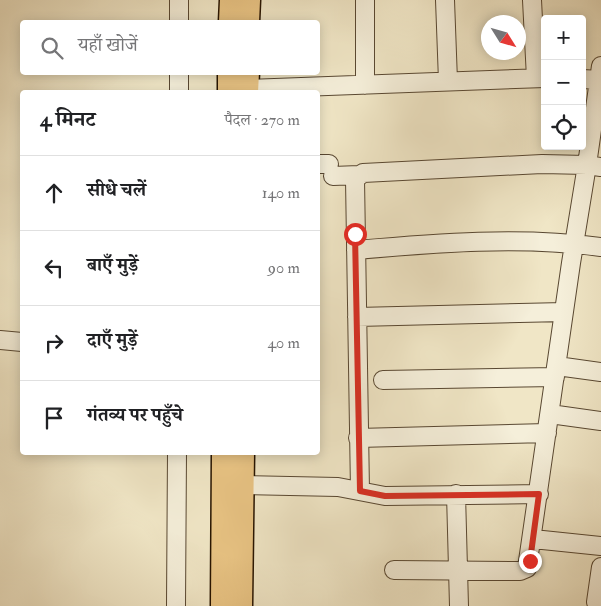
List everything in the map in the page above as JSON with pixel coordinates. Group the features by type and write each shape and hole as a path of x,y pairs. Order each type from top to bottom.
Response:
{"main road":[{"path":"230,20 231,0"},
{"path":"248,20 249,0"},
{"path":"232,75 243,87"},
{"path":"222,606 223,455"},
{"path":"241,606 243,455"}],"street":[{"path":"179,0 179,20"},
{"path":"365,0 365,85"},
{"path":"446,0 448,81"},
{"path":"243,87 365,85 540,78 532,0"},
{"path":"179,75 179,90"},
{"path":"394,570 520,571 527,568 533,539 574,243 594,166 596,76"},
{"path":"326,168 359,175 542,164 594,166"},
{"path":"359,175 354,185 360,491"},
{"path":"356,250 482,243 574,243 601,247"},
{"path":"357,316 564,312"},
{"path":"0,340 20,342"},
{"path":"383,380 556,371 601,372"},
{"path":"550,414 601,421"},
{"path":"358,438 548,433"},
{"path":"176,606 177,455"},
{"path":"242,485 338,487 385,496 539,494"},
{"path":"456,494 459,606"},
{"path":"533,539 601,546"},
{"path":"596,602 601,567"}],"route":[{"path":"355,234 360,491 385,496 539,494 530,561"}]}
